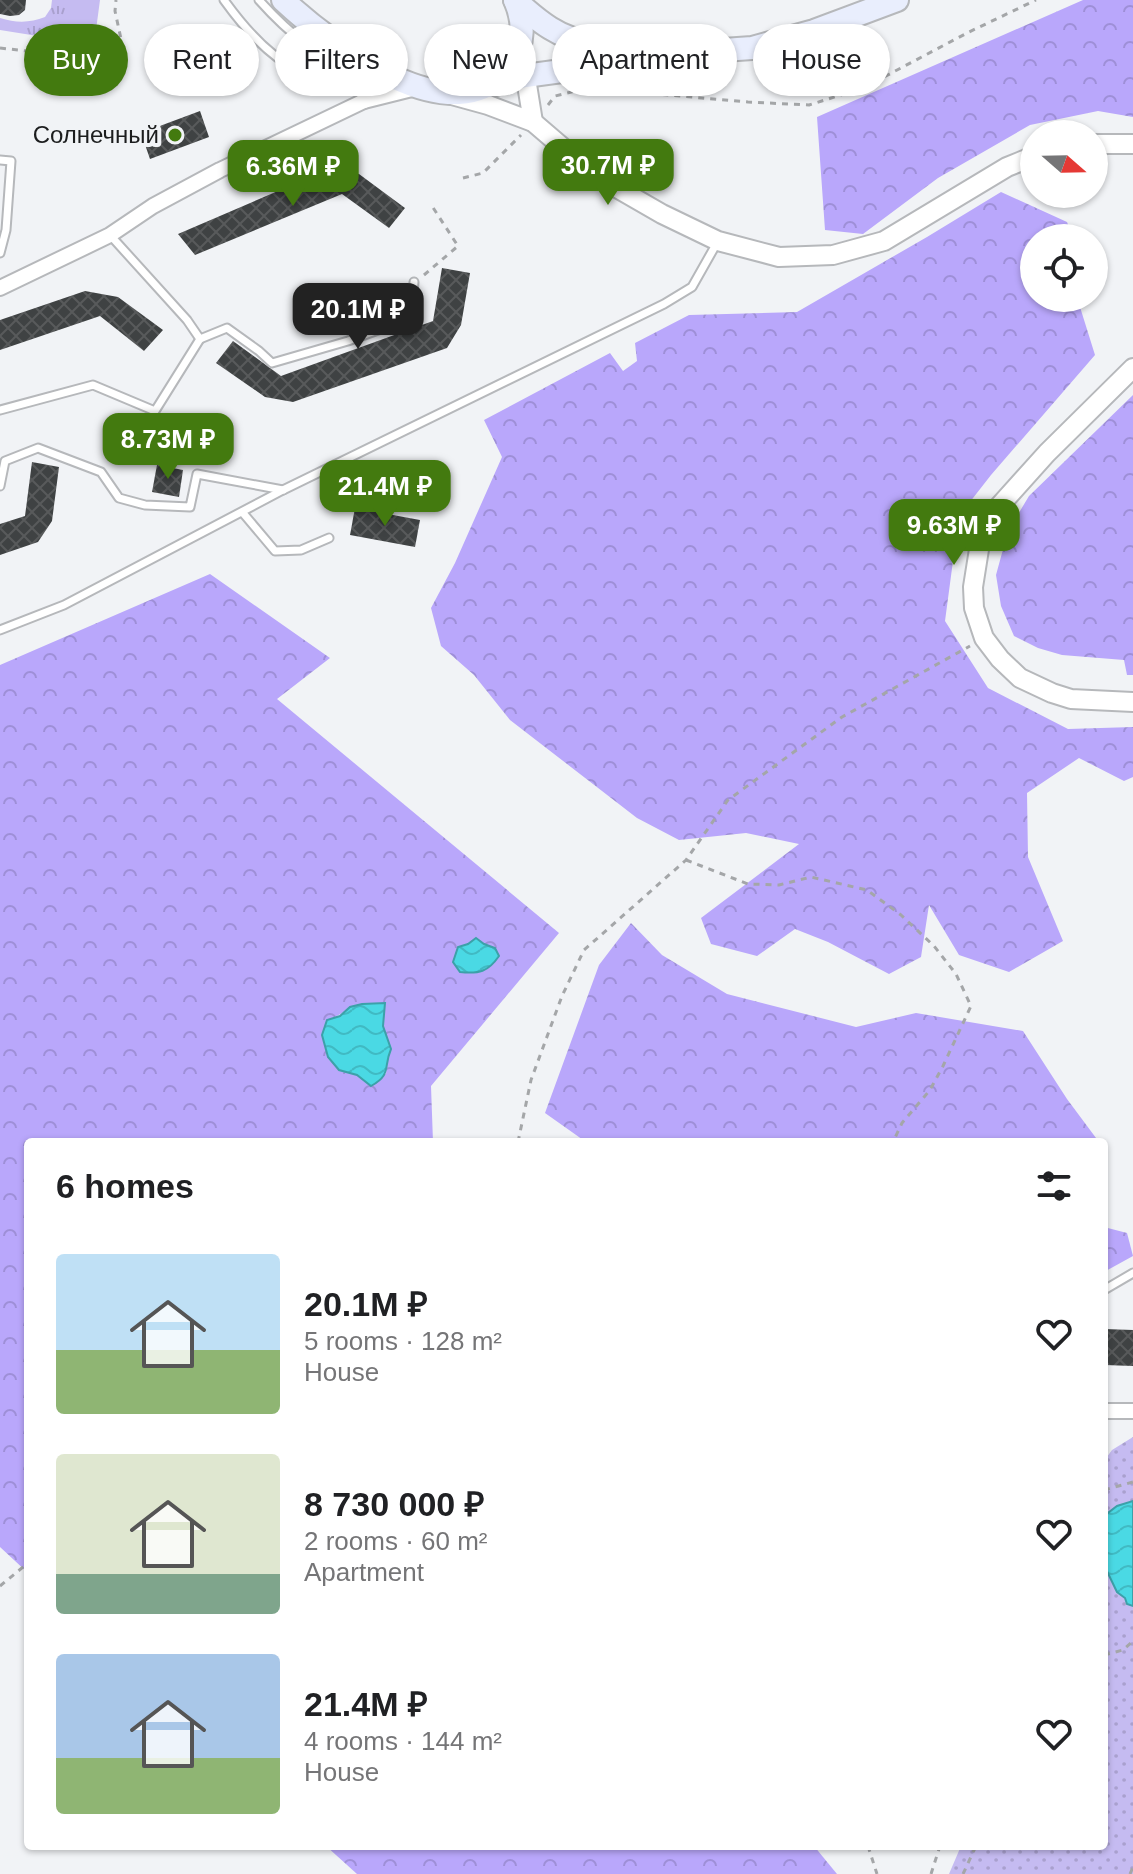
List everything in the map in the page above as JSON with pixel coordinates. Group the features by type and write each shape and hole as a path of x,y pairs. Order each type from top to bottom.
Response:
{"main road":[{"path":"283,0 308,24"},
{"path":"515,0 522,24"},
{"path":"515,0 552,28"},
{"path":"737,49 798,35 897,0"}],"street":[{"path":"0,288 110,235 153,206 220,170 338,96"},
{"path":"454,96 488,105 596,176 662,214 718,241 779,257 833,255 884,241 1020,162"},
{"path":"526,96 527,128"},
{"path":"1108,144 1133,144"},
{"path":"1133,368 1047,453 993,513 980,543 973,587 974,608 984,638 1020,678 1071,699 1133,702"},
{"path":"1108,1411 1133,1411"}],"lane":[{"path":"224,0 275,54"},
{"path":"259,0 281,24"},
{"path":"0,160 11,161 0,253"},
{"path":"110,235 187,320 200,339"},
{"path":"0,630 64,605 283,490 664,304 692,287 718,241"},
{"path":"0,410 93,385 155,411 200,339 227,328 272,363 348,341 411,318 414,282"},
{"path":"0,486 5,461 38,448 101,472 119,498 145,505 190,507 197,474 283,490"},
{"path":"243,513 275,551 301,550 329,538"},
{"path":"1108,1288 1133,1273"}],"path":[{"path":"0,48 99,59 114,50 121,39 116,0"},
{"path":"546,108 555,96 588,88 809,105 863,88 1036,0"},
{"path":"463,178 483,173 527,128"},
{"path":"414,282 458,246 430,203"},
{"path":"518,1138 531,1080 562,996 584,950 686,860 728,800 842,717 984,638"},
{"path":"686,860 748,884 779,885 811,877 867,890 901,915 934,946 956,974 971,1006 930,1090 902,1123 895,1138"},
{"path":"1108,1489 1133,1482"},
{"path":"0,1586 24,1566"},
{"path":"1108,1654 1123,1650 1133,1641"},
{"path":"869,1850 877,1874"},
{"path":"931,1874 939,1850"},
{"path":"963,1874 974,1850"},
{"path":"1130,1874 1133,1867"}],"green space":[{"path":"52,0 100,0 97,24 24,24 24,34 0,30 0,18 23,22 34,20 45,17"},
{"path":"1083,0 1133,0 1133,117 1098,111 1054,120 1020,120 1020,131 938,178 863,234 825,230 817,117 865,96 890,96 890,85"},
{"path":"1001,192 1020,201 1020,208 1036,208 1067,222 1020,224 1020,312 1082,312 1095,355 959,516 945,621 988,688 1068,729 1133,727 1133,777 1124,781 1079,758 1027,793 1028,857 1063,941 1009,972 959,955 929,905 921,957 889,974 828,942 795,929 757,956 711,944 701,918 799,844 746,833 679,840 637,818 510,720 474,675 441,646 431,608 455,563 502,457 484,420 610,353 623,371 637,361 635,343 689,315 797,312"},
{"path":"1133,395 1133,675 1127,675 1124,660 1062,655 1014,636 1001,606 996,575 1008,531 1029,496"},
{"path":"210,574 330,658 277,699 559,933 431,1086 433,1138 24,1138 24,1569 0,1547 0,665","holes":["476,938 495,948 461,972 453,962 458,948","362,1004 385,1004 383,1026 391,1049 386,1074 357,1075 339,1070 327,1020"]},
{"path":"631,923 662,955 727,994 856,1027 916,1013 1023,1031 1096,1138 580,1138 545,1113 599,965"},
{"path":"1108,1228 1127,1233 1133,1256 1108,1270"},
{"path":"1133,1437 1133,1874 949,1874 959,1850 1108,1850 1108,1456"},
{"path":"330,1850 817,1850 837,1874 357,1874"}],"water":[{"path":"476,938 495,948 499,956 482,971 460,972 453,962 458,947"},
{"path":"385,1003 383,1026 391,1049 384,1074 371,1086 357,1075 339,1070 328,1057 322,1035 327,1020 340,1016 350,1007"},
{"path":"1133,1501 1133,1606 1127,1604 1117,1592 1108,1573 1108,1513"}],"building":[{"path":"0,0 26,0 25,10 19,15 0,14"},
{"name":"Солнечный","path":"200,111 209,137 150,159 141,133"},
{"path":"329,169 359,174 405,208 389,228 342,194 195,255 178,234"},
{"path":"442,268 470,273 461,325 447,348 293,402 265,397 216,363 233,341 281,376 433,321"},
{"path":"85,291 118,297 163,330 144,351 100,316 0,350 0,320"},
{"path":"32,462 59,467 52,521 38,542 0,555 0,524 25,516"},
{"path":"157,465 183,470 179,497 152,492"},
{"path":"355,508 420,520 415,547 350,535"},
{"path":"1108,1329 1133,1330 1133,1366 1108,1365"}],"place":[{"name":"Солнечный","path":"175,135"}]}
